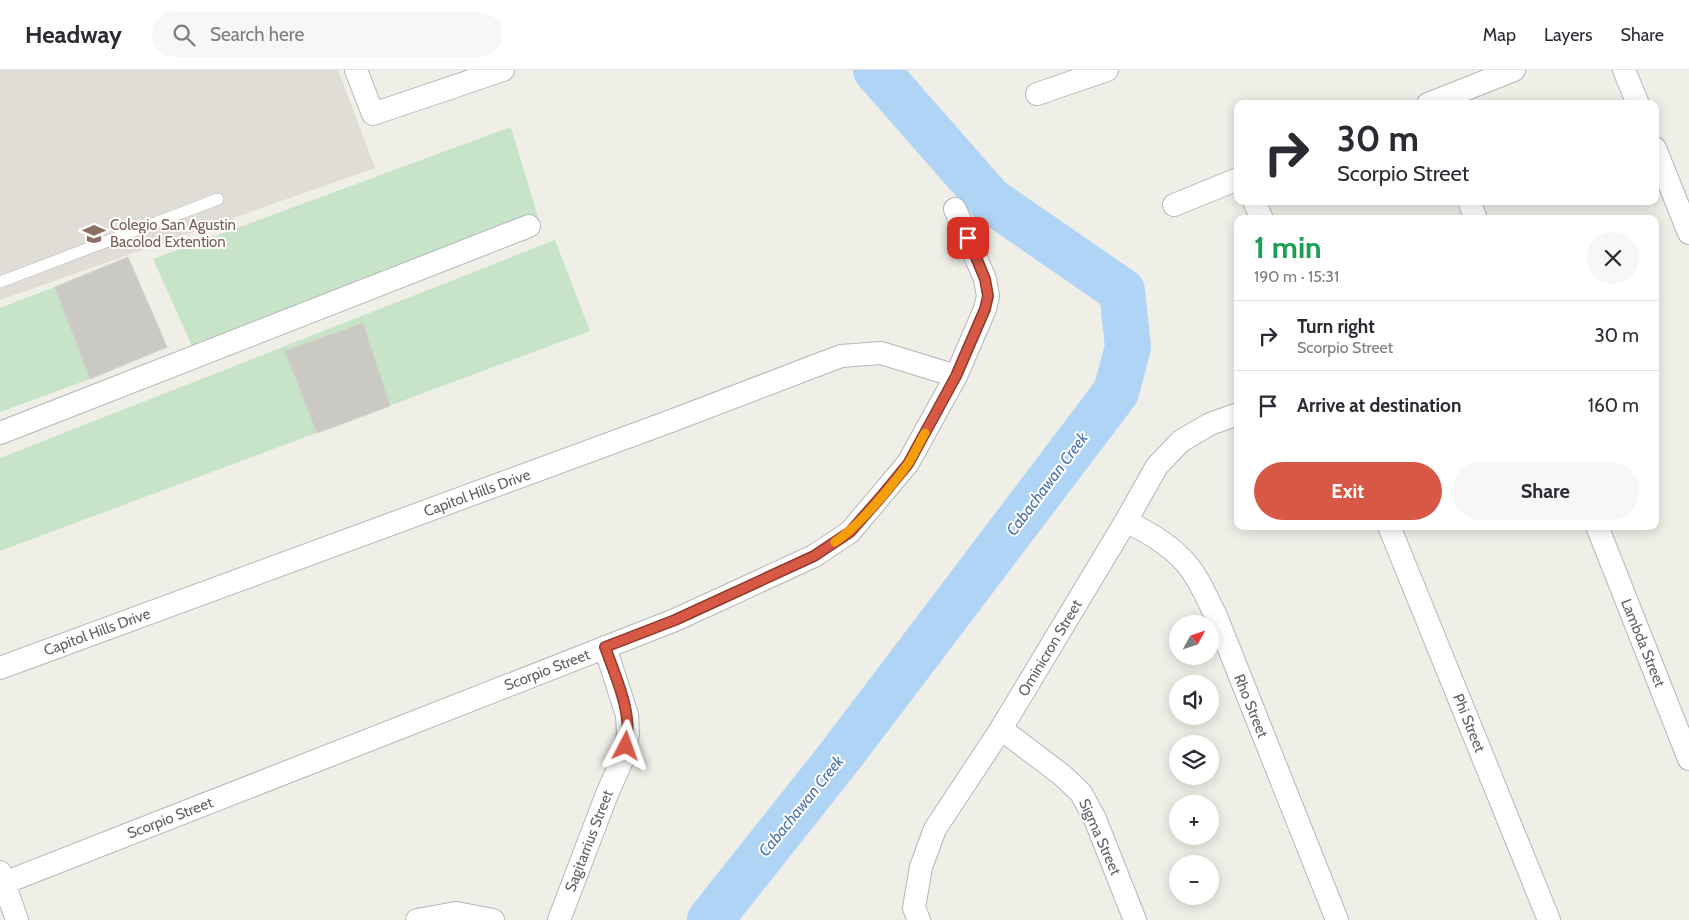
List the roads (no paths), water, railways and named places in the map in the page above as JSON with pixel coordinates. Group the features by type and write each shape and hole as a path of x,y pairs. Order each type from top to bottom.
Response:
{"street":[{"path":"356,70 373,114 468,76 502,70"},
{"path":"1037,94 1107,70"},
{"path":"1440,100 1514,70"},
{"path":"1624,70 1636,100"},
{"path":"1659,158 1689,234"},
{"path":"1174,206 1234,181"},
{"name":"Scorpio Street","path":"2,878 675,620 814,556 850,532 908,464 956,376 985,309 988,296 981,270 955,210"},
{"path":"0,433 529,226"},
{"name":"Capitol Hills Drive","path":"0,668 662,425 841,356 881,353 956,376"},
{"name":"Ominicron Street","path":"919,920 914,908 921,867 935,829 1001,729 1157,466 1182,441 1210,424 1234,415"},
{"name":"Rho Street","path":"1126,521 1159,540 1181,557 1201,584 1216,616 1337,920"},
{"name":"Phi Street","path":"1391,530 1549,920"},
{"name":"Lambda Street","path":"1599,530 1689,759"},
{"name":"Sagitarrius Street","path":"559,920 607,794 623,758 628,734 627,714 605,647"},
{"name":"Sigma Street","path":"1001,729 1062,775 1081,793 1095,819 1136,920"},
{"path":"2,878 17,920"},
{"path":"417,920 456,913 493,920"}],"lane":[{"path":"0,282 218,199"}],"waterway":[{"name":"Cabachawan Creek","path":"710,920 841,755 1116,392 1128,347 1122,291 990,200 876,70"}],"place":[{"name":"Colegio San Agustin Bacolod Extention","path":"94,234"}]}
